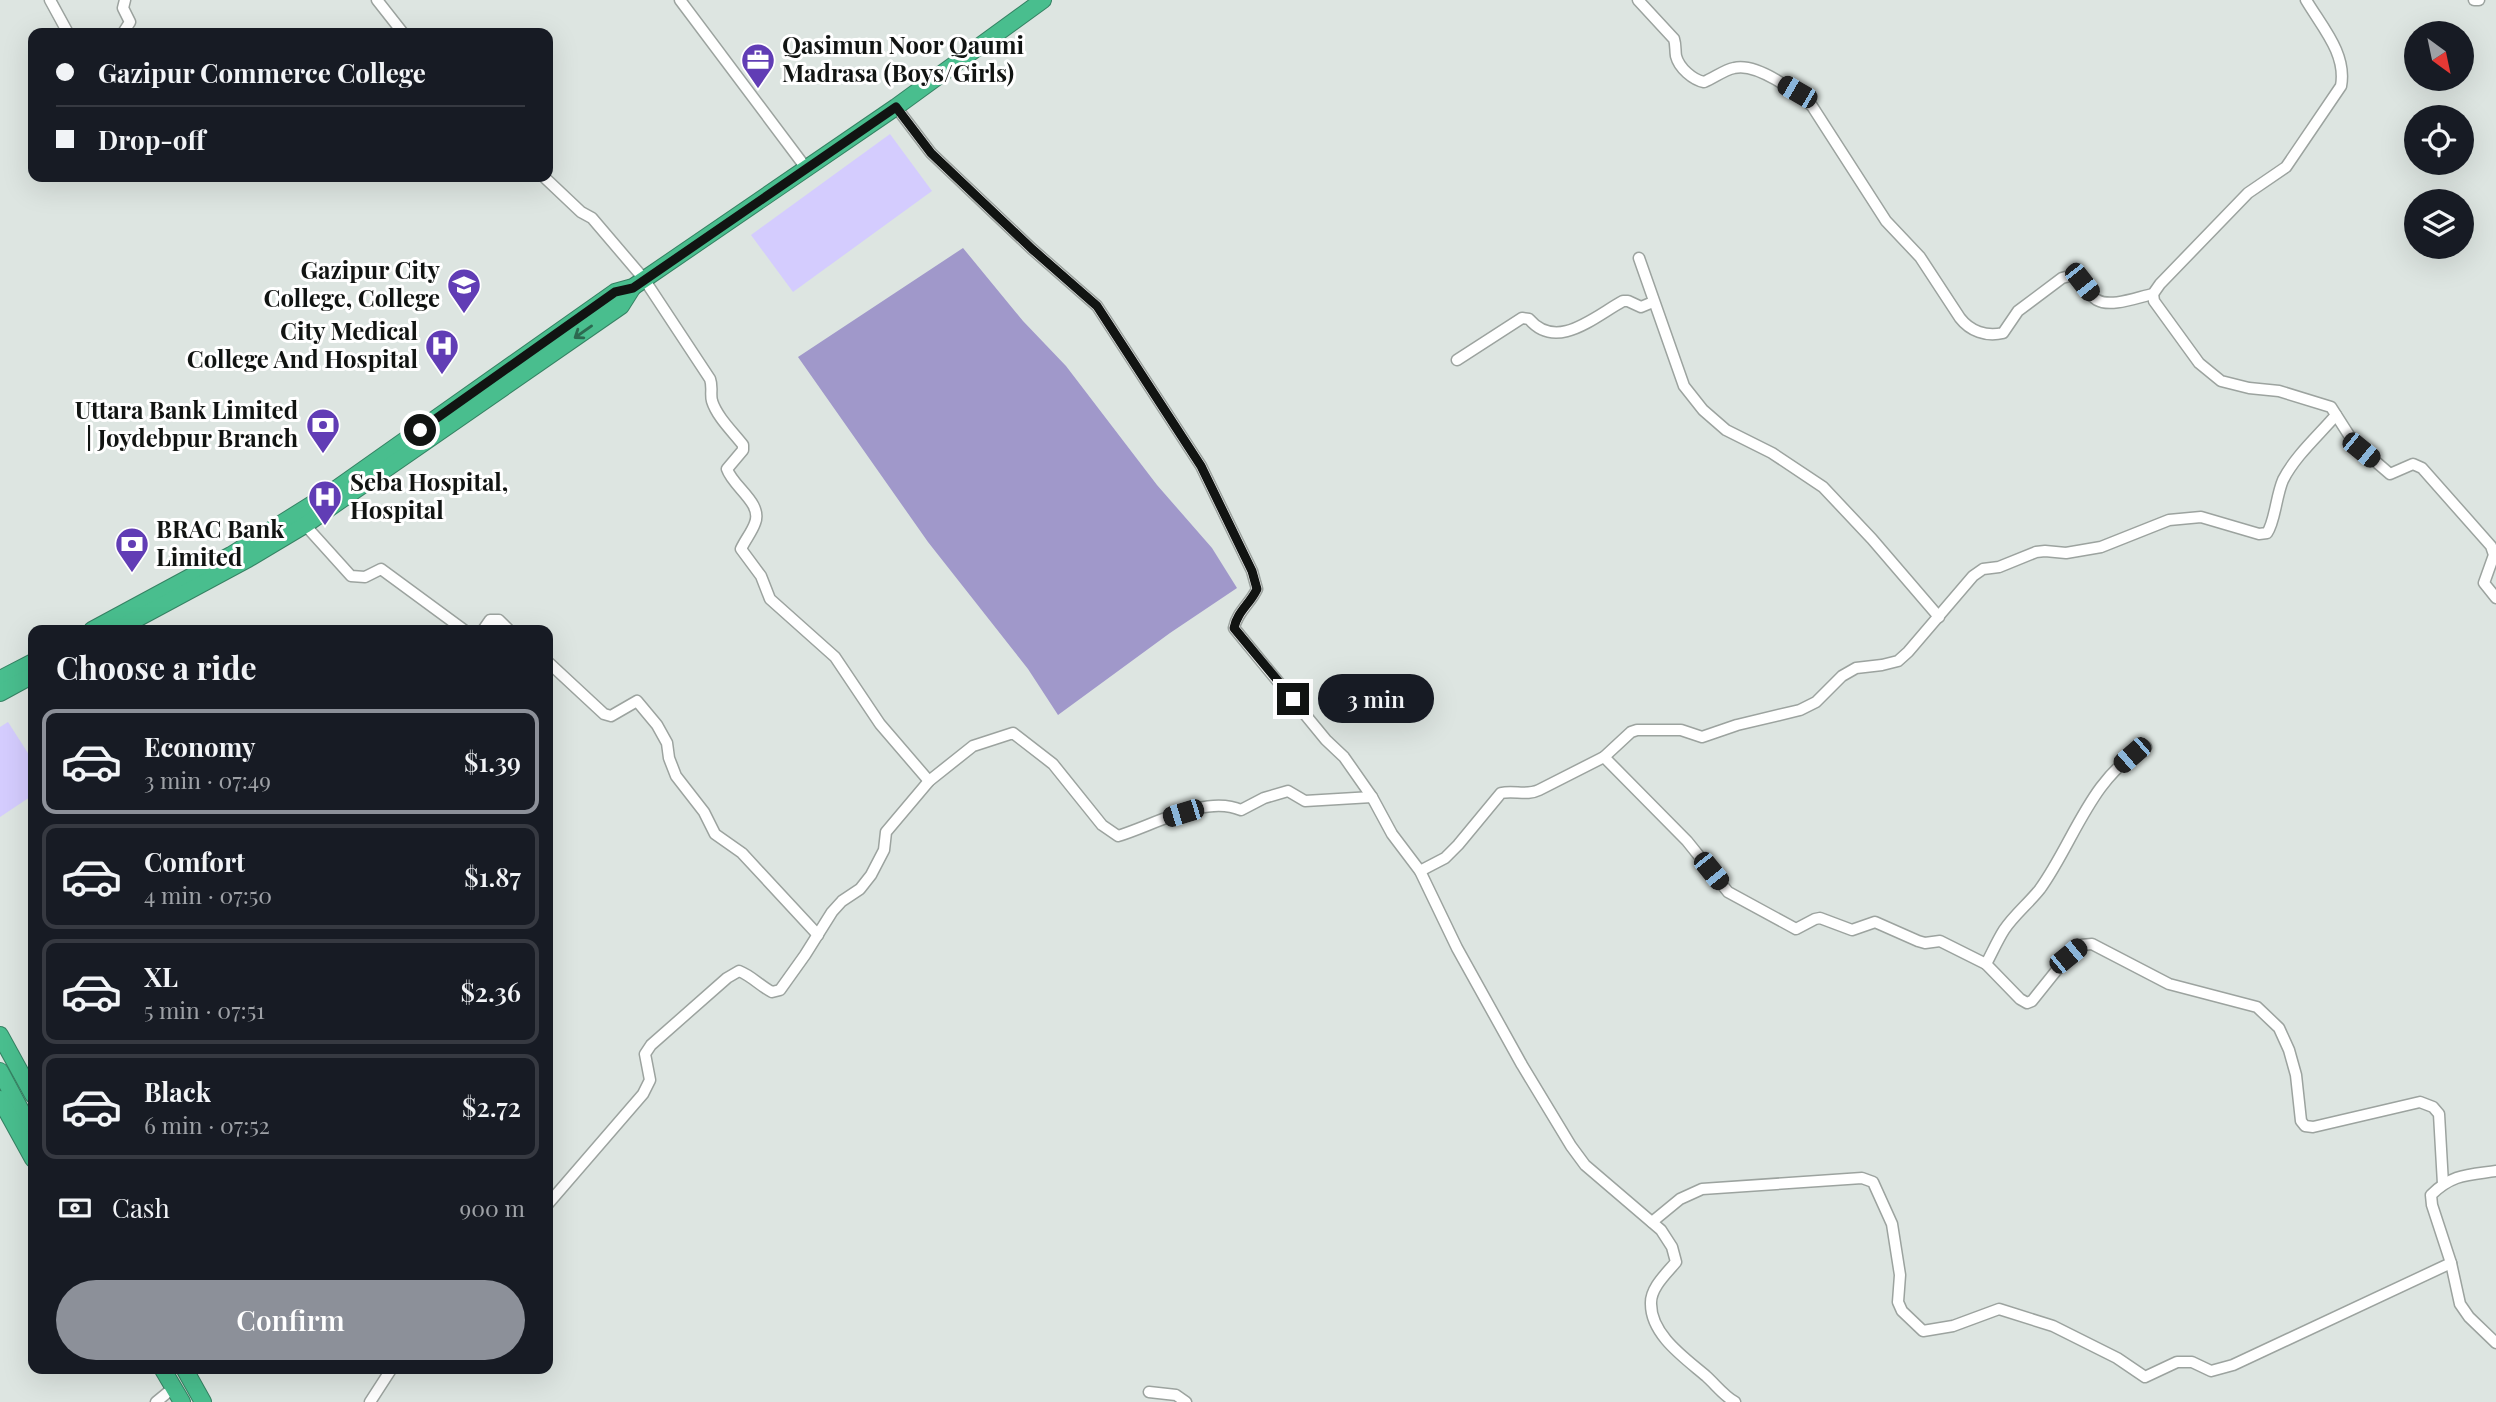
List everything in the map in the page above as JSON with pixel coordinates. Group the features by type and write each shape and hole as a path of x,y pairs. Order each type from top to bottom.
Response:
{"highway":[{"path":"125,625 305,525 621,306 639,284 896,107 1043,0"},
{"path":"101,625 231,555 333,491 615,292 639,284"},
{"path":"0,679 28,665"},
{"path":"0,693 28,678"},
{"path":"0,1035 28,1085"},
{"path":"0,1071 28,1124"},
{"path":"0,1099 28,1150"},
{"path":"155,1374 165,1399"},
{"path":"166,1374 182,1402"},
{"path":"187,1374 202,1402"}],"street":[{"path":"50,0 65,28"},
{"path":"125,0 123,8 130,22 126,28"},
{"path":"377,0 399,28"},
{"path":"680,0 806,168"},
{"path":"1638,0 1674,39 1676,55 1691,77 1704,82 1737,67 1755,70 1797,92 1812,106 1886,222 1920,257 1968,327 1995,335 2003,333 2018,311 2062,278 2073,275 2096,299 2107,302 2153,294"},
{"path":"2306,0 2340,56 2344,72 2341,86 2286,167 2248,193 2160,284 2153,294 2154,301 2199,363 2221,380 2323,403 2331,407 2354,443 2390,474 2413,464 2422,468 2491,546 2494,555 2484,583 2496,597"},
{"path":"896,107 931,153 1032,249 1097,306 1201,466 1252,571 1257,589 1236,617 1234,628 1343,757 1372,797 1392,834 1420,871 1457,948 1571,1146 1585,1165 1661,1230 1672,1247 1676,1262 1651,1296 1650,1306 1660,1331 1675,1350 1735,1402"},
{"path":"549,182 581,212 592,218 710,379 713,387 710,397 714,406 744,450 727,469 757,514 755,524 741,549 761,576 770,599 835,657 880,724 929,781"},
{"path":"1639,258 1684,386 1703,410 1726,430 1772,453 1823,487 1939,617"},
{"path":"1457,360 1526,317 1539,330 1564,331 1582,327 1623,301 1641,307 1653,302"},
{"path":"1420,871 1445,858 1501,793 1532,793 1604,757 1631,732 1681,730 1702,737 1809,707 1842,676 1856,668 1898,661 1979,571 2013,563 2036,552 2066,553 2101,547 2169,520 2201,517 2259,534 2267,533 2272,527 2276,498 2285,477 2336,415"},
{"path":"305,525 351,576 365,578 381,569 457,625"},
{"path":"486,625 490,620 499,620 504,625"},
{"path":"553,667 604,714 611,716 637,701 642,705 667,743 676,776 704,812 715,834 742,853 818,935"},
{"path":"553,1198 643,1094 650,1080 645,1054 651,1045 727,978 739,971 772,992 780,990 832,912 842,901 860,889 872,875 884,850 886,832 929,781 973,746 1013,733 1053,764 1102,825 1118,836 1209,805 1231,805 1241,810 1264,798 1288,791 1305,801 1372,797"},
{"path":"1986,964 2005,930 2041,887 2099,790 2121,764 2146,747"},
{"path":"1604,757 1687,841 1728,892 1796,929 1820,918 1852,930 1875,922 1918,941 1940,941 1986,964 2027,1003 2032,1001 2068,956 2081,945 2092,944 2169,984 2257,1007 2279,1028 2289,1050 2297,1075 2301,1121 2305,1126 2313,1127 2420,1102 2433,1107 2439,1114 2442,1184"},
{"path":"2496,1171 2454,1177 2431,1195 2431,1205 2451,1263 2460,1304 2469,1317 2496,1343"},
{"path":"1652,1222 1680,1199 1702,1189 1862,1178 1873,1182 1892,1224 1900,1275 1898,1302 1902,1311 1923,1331 1953,1326 1999,1309 2053,1326 2117,1358 2145,1377 2177,1362 2192,1362 2211,1371 2233,1365 2451,1263"},
{"path":"370,1402 388,1374"},
{"path":"1149,1392 1177,1395 1186,1402"}],"shaded area":[{"path":"890,134 932,191 793,292 751,235"},
{"path":"963,248 1023,321 1066,366 1157,485 1212,548 1237,588 1058,715 1028,669 928,542 798,357"},
{"path":"8,722 28,753 28,798 0,817 0,727"}],"place":[{"name":"Qasimun Noor Qaumi Madrasa (Boys/Girls)","path":"758,90"},
{"name":"Gazipur City College, College","path":"464,315"},
{"name":"City Medical College And Hospital","path":"442,376"},
{"name":"Uttara Bank Limited | Joydebpur Branch","path":"323,455"},
{"name":"Seba Hospital, Hospital","path":"325,527"},
{"name":"BRAC Bank Limited","path":"132,574"}],"route":[{"path":"420,430 615,292 633,288 896,107 931,153 1032,249 1097,306 1201,466 1252,571 1257,589 1236,617 1234,628 1293,699"}]}
